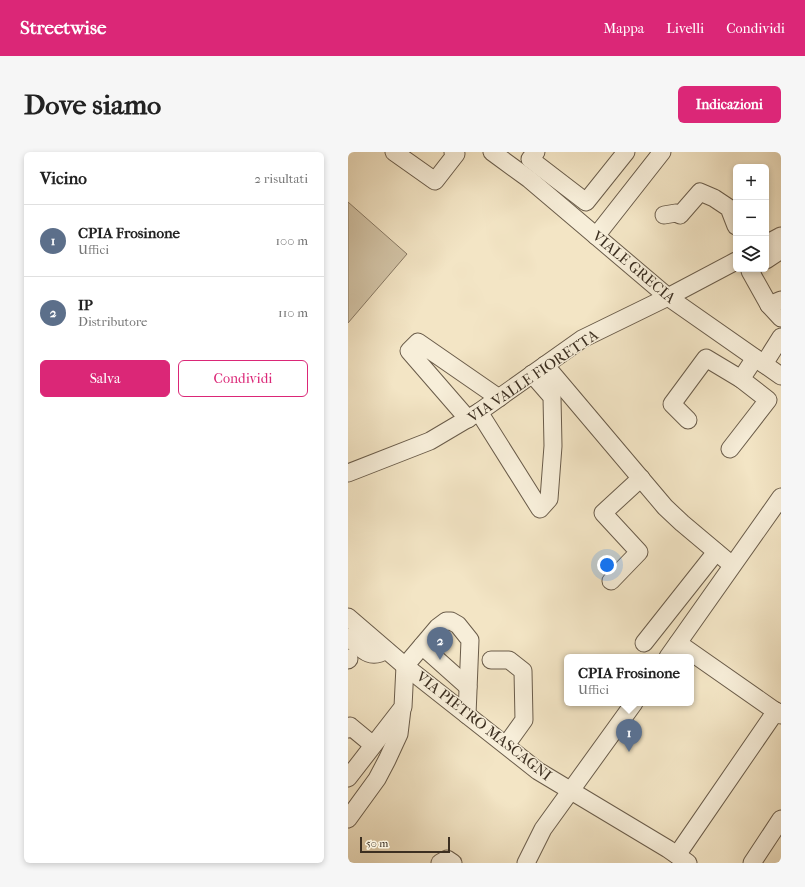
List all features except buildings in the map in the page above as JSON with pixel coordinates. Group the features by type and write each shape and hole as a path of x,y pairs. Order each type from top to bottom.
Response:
{"street":[{"path":"394,152 436,181 456,154 453,152"},
{"name":"VIALE GRECIA","path":"492,152 529,179 668,297 781,376"},
{"path":"529,179 538,159 586,202 626,152"},
{"path":"596,236 662,152"},
{"path":"664,215 676,212 680,214 700,192 714,198 729,208 733,218"},
{"path":"769,242 781,236"},
{"path":"769,258 781,250"},
{"name":"VIA VALLE FIORETTA","path":"348,473 430,441 474,416 582,339 668,297 733,263"},
{"path":"751,272 775,303 781,318"},
{"path":"740,379 760,361 781,337"},
{"path":"499,398 418,342 409,351 474,416 540,509 548,499 553,446 552,396 538,369"},
{"path":"688,420 672,404 706,358 740,379 768,400 730,449"},
{"path":"538,369 641,478 665,506 682,523 732,565"},
{"path":"612,581 639,552 603,513 641,478"},
{"path":"670,654 781,497"},
{"path":"644,643 716,552"},
{"name":"VIA PIETRO MASCAGNI","path":"348,617 405,666 538,771 682,859"},
{"path":"348,818 377,779 399,734 403,707 405,666 438,627 451,621 458,624 470,640 467,715"},
{"path":"348,637 366,652 371,654 380,654 386,650"},
{"path":"678,643 694,654"},
{"path":"422,646 468,686"},
{"path":"682,859 779,713 694,654"},
{"path":"491,660 509,660 523,672 524,720 506,745"},
{"path":"530,862 543,829 632,706"},
{"path":"348,778 403,707"},
{"path":"348,729 350,726 373,745"},
{"path":"752,863 781,819"},
{"path":"440,863 447,859 453,863"}],"shaded area":[{"path":"348,202 407,254 348,323"}],"place":[{"name":"IP","path":"440,660"},
{"name":"CPIA Frosinone","path":"629,752"}]}
